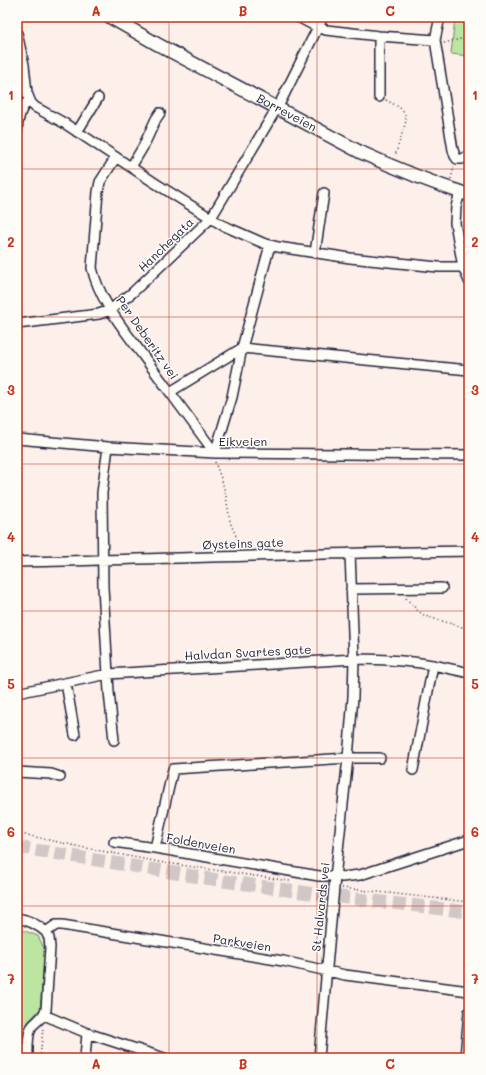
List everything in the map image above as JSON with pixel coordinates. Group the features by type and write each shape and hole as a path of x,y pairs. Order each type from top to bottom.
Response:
{"main road":[{"name":"Borreveien","path":"110,17 157,44 360,152 392,167 459,192"}],"street":[{"path":"298,17 326,30 436,42"},
{"name":"Hanchegata","path":"17,324 100,314 110,310 132,293 211,218 276,107 281,101 323,17"},
{"path":"440,17 436,42 453,150 457,159 462,159 469,156"},
{"path":"17,33 24,65 27,93 20,114 17,132"},
{"path":"379,36 379,97"},
{"path":"77,132 98,98"},
{"path":"23,103 30,103 34,107 53,117 211,218 225,226 270,245 350,258 414,265 463,267"},
{"path":"131,167 160,113"},
{"name":"Per Deberitz vei","path":"116,157 100,182 98,192 92,268 97,284 110,310 214,455"},
{"path":"459,192 455,223 463,267 469,281"},
{"path":"314,253 324,193"},
{"path":"214,455 232,397 242,348 270,245"},
{"path":"170,392 242,348 469,370"},
{"name":"Eikveien","path":"17,439 214,455 469,455"},
{"path":"108,447 102,493 103,587 108,674 114,740"},
{"name":"Øysteins gate","path":"17,562 103,561 350,552 469,551"},
{"name":"St Halvards vei","path":"319,1058 353,698 354,659 350,552"},
{"path":"351,589 442,588"},
{"name":"Halvdan Svartes gate","path":"17,693 108,674 354,659 389,660 433,665 469,673"},
{"path":"413,770 433,665"},
{"path":"66,683 75,734"},
{"path":"348,758 380,758"},
{"name":"Foldenveien","path":"348,758 173,769 155,848 319,876 336,875 342,877 360,875 469,840"},
{"path":"17,772 51,774 60,777"},
{"path":"114,842 155,848"},
{"path":"17,918 39,925 46,932 49,938 50,946 46,1004 43,1017 32,1028 29,1038 28,1058"},
{"name":"Parkveien","path":"46,932 56,925 62,925 283,962 345,975 469,991"},
{"path":"465,1058 469,1012"},
{"path":"43,1017 164,1058"},
{"path":"85,1058 87,1033"}],"path":[{"path":"436,42 469,37"},
{"path":"379,97 402,110 406,115 406,121 392,167"},
{"path":"457,159 459,192"},
{"path":"214,455 226,496 228,516 240,545 241,556"},
{"path":"398,589 417,610 426,616 469,629"},
{"path":"40,1058 43,1017"}],"green space":[{"path":"455,17 469,17 469,56 451,54"},
{"path":"17,928 38,936 45,950 40,1009 28,1022 23,1058 17,1058"}],"tunnel":[{"path":"17,847 224,881 323,895 469,912"}]}
